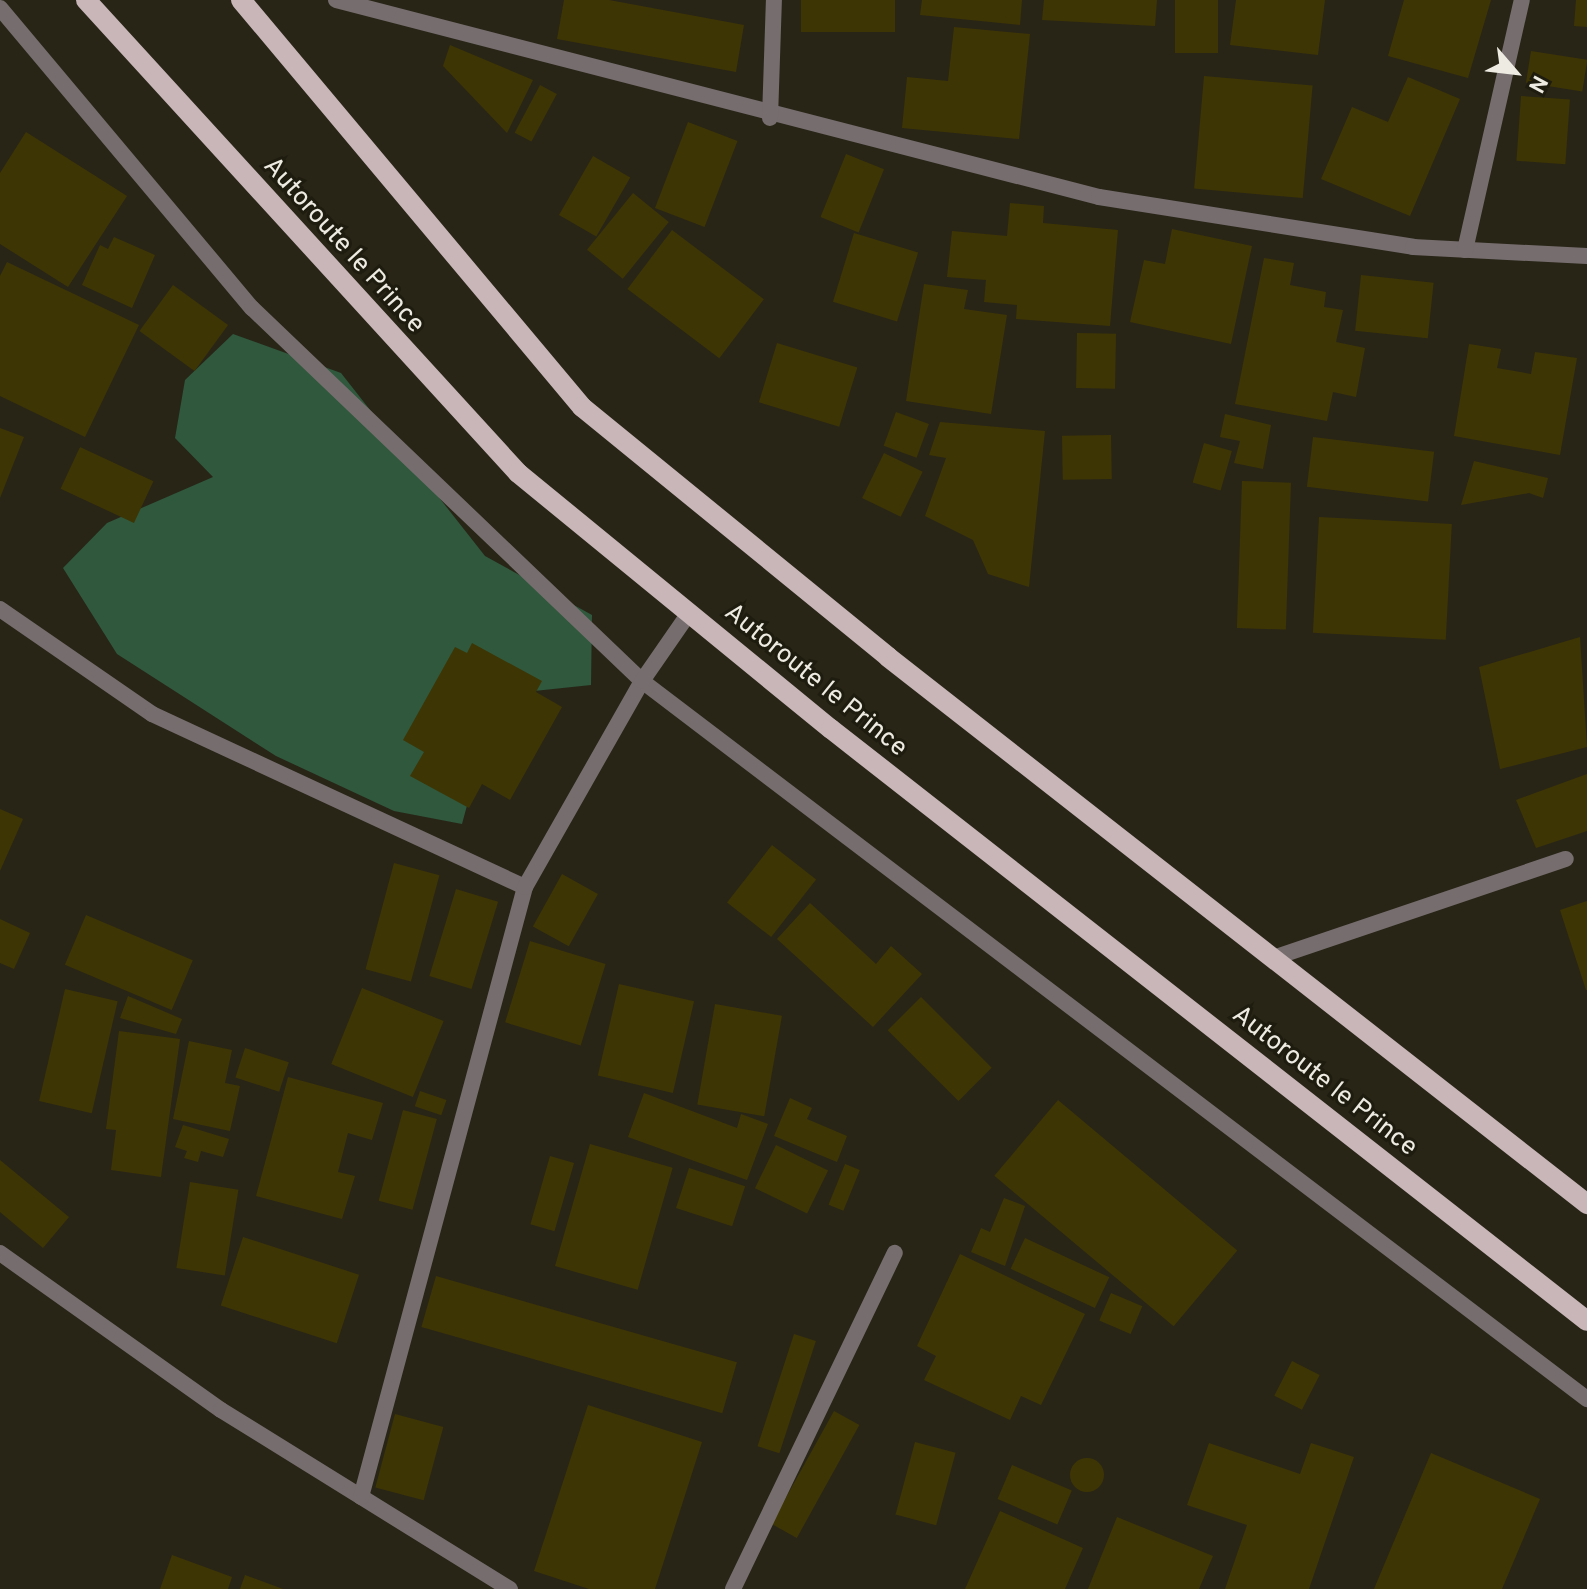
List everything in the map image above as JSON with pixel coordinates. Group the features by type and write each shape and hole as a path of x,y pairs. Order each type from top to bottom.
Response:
{"main road":[{"name":"Autoroute le Prince","path":"86,0 518,473 689,613 1587,1321"},
{"path":"247,2 582,407 1587,1204"}],"street":[{"path":"336,0 770,118 1099,197 1465,250 1587,256"},
{"path":"770,118 774,0"},
{"path":"1465,250 1522,0"},
{"path":"0,8 252,308 642,681 1587,1399"},
{"path":"0,609 152,714 525,887"},
{"path":"361,1497 525,887 642,681 689,613"},
{"path":"1273,958 1566,859"},
{"path":"0,1253 221,1410 510,1589"},
{"path":"733,1589 895,1253"}],"green space":[{"path":"233,334 341,373 485,556 592,615 591,685 497,695 462,824 394,811 276,756 117,654 63,568 107,523 213,477 175,438 185,380"}],"building":[{"path":"564,0 609,0 744,25 736,72 557,39"},
{"path":"801,0 895,0 895,32 801,32"},
{"path":"922,0 1022,0 1020,25 920,15"},
{"path":"1044,0 1157,0 1155,26 1042,20"},
{"path":"1175,0 1218,0 1218,53 1175,53"},
{"path":"1236,0 1325,0 1318,55 1230,45"},
{"path":"1404,0 1491,0 1468,78 1388,56"},
{"path":"1576,0 1587,0 1587,27 1574,26"},
{"path":"954,27 1030,34 1019,139 902,128 907,77 948,81"},
{"path":"450,45 533,80 507,133 443,66"},
{"path":"1531,51 1587,60 1582,92 1526,83"},
{"path":"1204,76 1313,85 1303,198 1194,189"},
{"path":"1408,77 1460,99 1410,216 1321,179 1352,107 1388,122"},
{"path":"540,85 557,94 531,142 515,133"},
{"path":"1521,96 1570,99 1565,164 1516,161"},
{"path":"688,122 737,141 705,227 655,208"},
{"path":"26,132 127,196 68,287 0,244 0,173"},
{"path":"846,154 884,169 859,232 821,217"},
{"path":"593,156 630,178 596,236 559,215"},
{"path":"633,193 669,222 623,279 587,250"},
{"path":"1010,203 1044,206 1043,223 1118,230 1110,326 1016,319 1017,305 984,302 986,280 947,277 952,231 1007,236"},
{"path":"1172,229 1252,246 1231,344 1130,322 1144,260 1165,264"},
{"path":"672,230 764,299 719,358 627,289"},
{"path":"854,233 918,253 897,321 833,302"},
{"path":"114,237 155,255 132,308 82,285 100,245 108,249"},
{"path":"1264,258 1294,263 1290,285 1326,292 1324,307 1343,310 1336,342 1365,348 1356,397 1333,392 1327,421 1235,404"},
{"path":"7,262 139,325 85,437 0,396 0,276"},
{"path":"1361,275 1434,283 1428,338 1355,331"},
{"path":"924,284 968,290 964,309 1007,315 991,414 906,401"},
{"path":"173,285 228,325 195,371 139,331"},
{"path":"1077,333 1116,334 1115,389 1076,388"},
{"path":"777,343 857,368 839,427 759,402"},
{"path":"1469,344 1501,349 1497,368 1531,374 1535,352 1577,358 1560,455 1454,436"},
{"path":"896,412 929,424 917,458 884,446"},
{"path":"1225,414 1271,425 1263,469 1234,463 1240,441 1220,437"},
{"path":"940,422 1045,431 1029,587 988,574 973,540 925,516 946,458 929,455"},
{"path":"0,428 24,437 0,498"},
{"path":"1111,435 1112,479 1063,480 1062,436"},
{"path":"1313,437 1434,452 1428,501 1307,487"},
{"path":"1204,443 1232,451 1221,490 1193,482"},
{"path":"80,447 153,481 134,523 61,489"},
{"path":"884,453 923,472 901,517 862,498"},
{"path":"1474,461 1548,478 1543,498 1529,493 1461,505"},
{"path":"1242,481 1291,483 1286,630 1237,628"},
{"path":"1319,517 1452,524 1446,640 1313,633"},
{"path":"1580,637 1587,747 1500,769 1479,667"},
{"path":"472,643 542,681 536,692 562,707 510,800 482,784 469,808 410,776 424,752 403,740 455,647 467,653"},
{"path":"1587,774 1587,831 1536,848 1516,800"},
{"path":"0,809 23,819 0,871"},
{"path":"772,845 816,879 771,937 727,903"},
{"path":"394,863 439,875 411,981 366,969"},
{"path":"562,874 598,894 569,946 533,926"},
{"path":"456,889 498,902 471,989 429,976"},
{"path":"1587,901 1587,990 1586,990 1560,910"},
{"path":"810,903 876,964 891,946 922,974 873,1027 777,939"},
{"path":"86,915 193,960 172,1010 65,965"},
{"path":"0,919 30,933 14,969 0,963"},
{"path":"530,941 606,964 581,1045 505,1022"},
{"path":"619,984 694,1001 673,1093 598,1076"},
{"path":"362,988 444,1021 413,1097 331,1064"},
{"path":"65,989 118,1001 92,1113 39,1101"},
{"path":"128,996 182,1019 176,1034 120,1018"},
{"path":"921,997 992,1068 958,1101 888,1030"},
{"path":"715,1004 782,1016 764,1116 697,1104"},
{"path":"119,1031 180,1039 161,1177 111,1170 116,1130 106,1129"},
{"path":"189,1041 232,1050 225,1083 240,1086 230,1131 173,1119"},
{"path":"245,1048 289,1062 279,1092 235,1077"},
{"path":"288,1077 383,1103 372,1140 348,1133 338,1172 355,1176 342,1219 256,1196"},
{"path":"420,1091 446,1100 441,1115 415,1106"},
{"path":"644,1093 737,1128 741,1114 768,1124 747,1180 628,1137"},
{"path":"790,1098 812,1108 807,1119 847,1136 837,1162 774,1136"},
{"path":"1058,1100 1237,1250 1174,1326 994,1176"},
{"path":"403,1110 437,1119 412,1210 379,1201"},
{"path":"183,1125 229,1139 223,1157 201,1151 198,1162 184,1158 187,1151 175,1147"},
{"path":"590,1144 673,1168 638,1290 555,1266"},
{"path":"776,1145 828,1170 807,1214 755,1188"},
{"path":"550,1156 574,1163 554,1231 530,1224"},
{"path":"0,1160 69,1217 43,1248 0,1212"},
{"path":"845,1164 860,1170 843,1211 829,1205"},
{"path":"689,1168 745,1186 732,1226 676,1208"},
{"path":"190,1182 238,1190 225,1276 176,1268"},
{"path":"1004,1198 1025,1206 1005,1266 971,1252 981,1228 990,1232"},
{"path":"243,1237 359,1275 337,1343 221,1305"},
{"path":"1025,1238 1109,1277 1095,1308 1011,1269"},
{"path":"960,1254 1085,1314 1041,1405 1021,1396 1010,1420 924,1380 936,1356 917,1346"},
{"path":"436,1276 737,1362 722,1413 421,1327"},
{"path":"1111,1293 1142,1306 1131,1334 1099,1321"},
{"path":"794,1334 816,1341 779,1453 758,1446"},
{"path":"1292,1361 1320,1375 1302,1410 1274,1396"},
{"path":"588,1405 702,1442 655,1589 589,1589 534,1571"},
{"path":"834,1411 859,1425 797,1538 771,1524"},
{"path":"395,1414 443,1427 424,1500 375,1487"},
{"path":"915,1442 956,1453 936,1525 896,1514"},
{"path":"1209,1443 1300,1474 1311,1443 1354,1457 1309,1589 1225,1589 1247,1525 1187,1505"},
{"path":"1431,1453 1540,1499 1502,1589 1374,1589"},
{"path":"1087,1458 1099,1463 1104,1475 1099,1487 1087,1492 1075,1487 1070,1475 1075,1463"},
{"path":"1012,1465 1072,1490 1057,1524 998,1499"},
{"path":"1000,1511 1083,1548 1065,1589 965,1589"},
{"path":"1117,1517 1213,1556 1199,1589 1088,1589"},
{"path":"172,1555 232,1577 228,1589 160,1589"},
{"path":"245,1575 283,1589 240,1589"}]}
